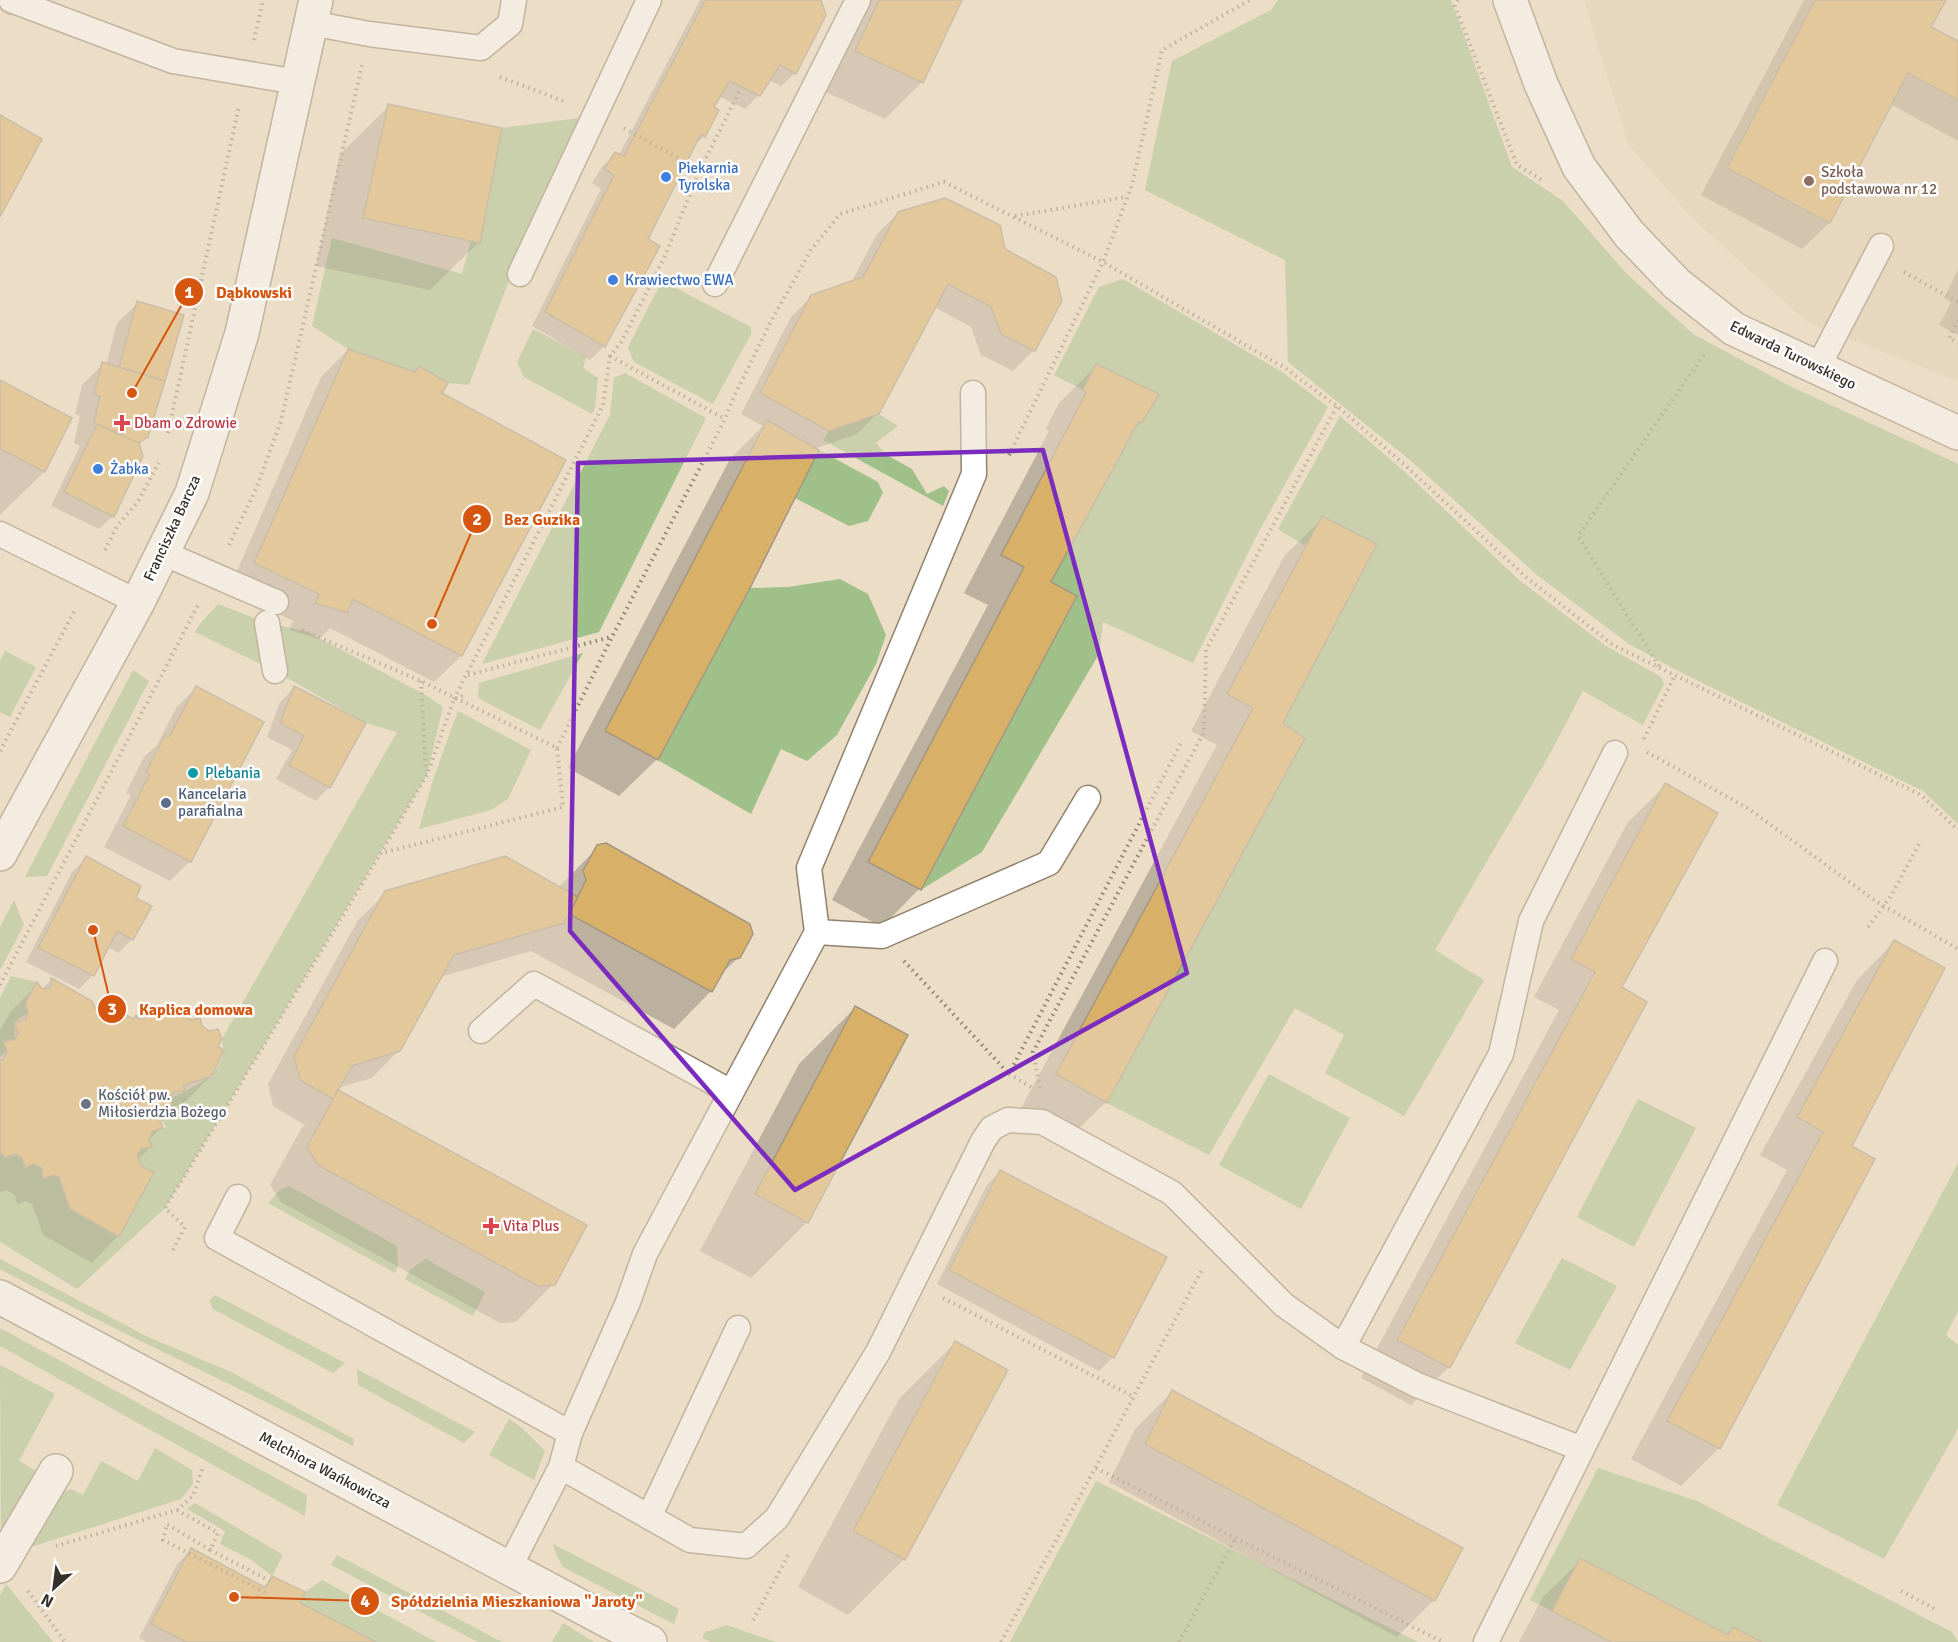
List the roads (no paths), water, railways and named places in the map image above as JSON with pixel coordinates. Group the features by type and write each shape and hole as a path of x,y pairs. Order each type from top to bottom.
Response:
{"street":[{"name":"Edwarda Turowskiego","path":"1510,0 1541,84 1579,167 1629,234 1669,276 1734,329 1958,433"},
{"name":"Franciszka Barcza","path":"0,854 138,602 192,493 242,333 314,12"},
{"name":"Melchiora Wańkowicza","path":"0,1297 650,1642"},
{"path":"2,1562 56,1471"}],"lane":[{"path":"10,0 173,62 297,82"},
{"path":"314,12 369,34 481,48 510,24 514,0"},
{"path":"520,274 649,0"},
{"path":"715,284 858,0"},
{"path":"1818,367 1878,252"},
{"path":"509,1568 561,1467 570,1433 628,1302 645,1254 817,932 809,868 974,474 973,393"},
{"path":"0,534 138,602"},
{"path":"163,553 214,575 272,613 275,671"},
{"path":"1343,1347 1501,1054 1531,921 1615,753"},
{"path":"817,932 882,936 1049,863 1088,798"},
{"path":"1486,1642 1825,961"},
{"path":"481,1031 534,984 731,1092"},
{"path":"561,1467 690,1540 746,1546 777,1518 878,1352 983,1141 992,1128 1008,1120 1042,1122 1172,1193 1284,1305 1343,1347 1417,1385 1582,1449"},
{"path":"238,1197 217,1238 570,1433"},
{"path":"649,1517 738,1328"}],"place":[{"name":"Piekarnia Tyrolska","path":"666,177"},
{"name":"Szkoła podstawowa nr 12","path":"1809,181"},
{"name":"Krawiectwo EWA","path":"613,280"},
{"name":"Dąbkowski","path":"132,393"},
{"name":"Dbam o Zdrowie","path":"122,423"},
{"name":"Żabka","path":"98,469"},
{"name":"Bez Guzika","path":"432,624"},
{"name":"Plebania","path":"193,773"},
{"name":"Kancelaria parafialna","path":"166,803"},
{"name":"Kaplica domowa","path":"93,930"},
{"name":"Kościół pw. Miłosierdzia Bożego","path":"86,1104"},
{"name":"Vita Plus","path":"491,1226"},
{"name":"Spółdzielnia Mieszkaniowa \"Jaroty\"","path":"234,1597"}]}
